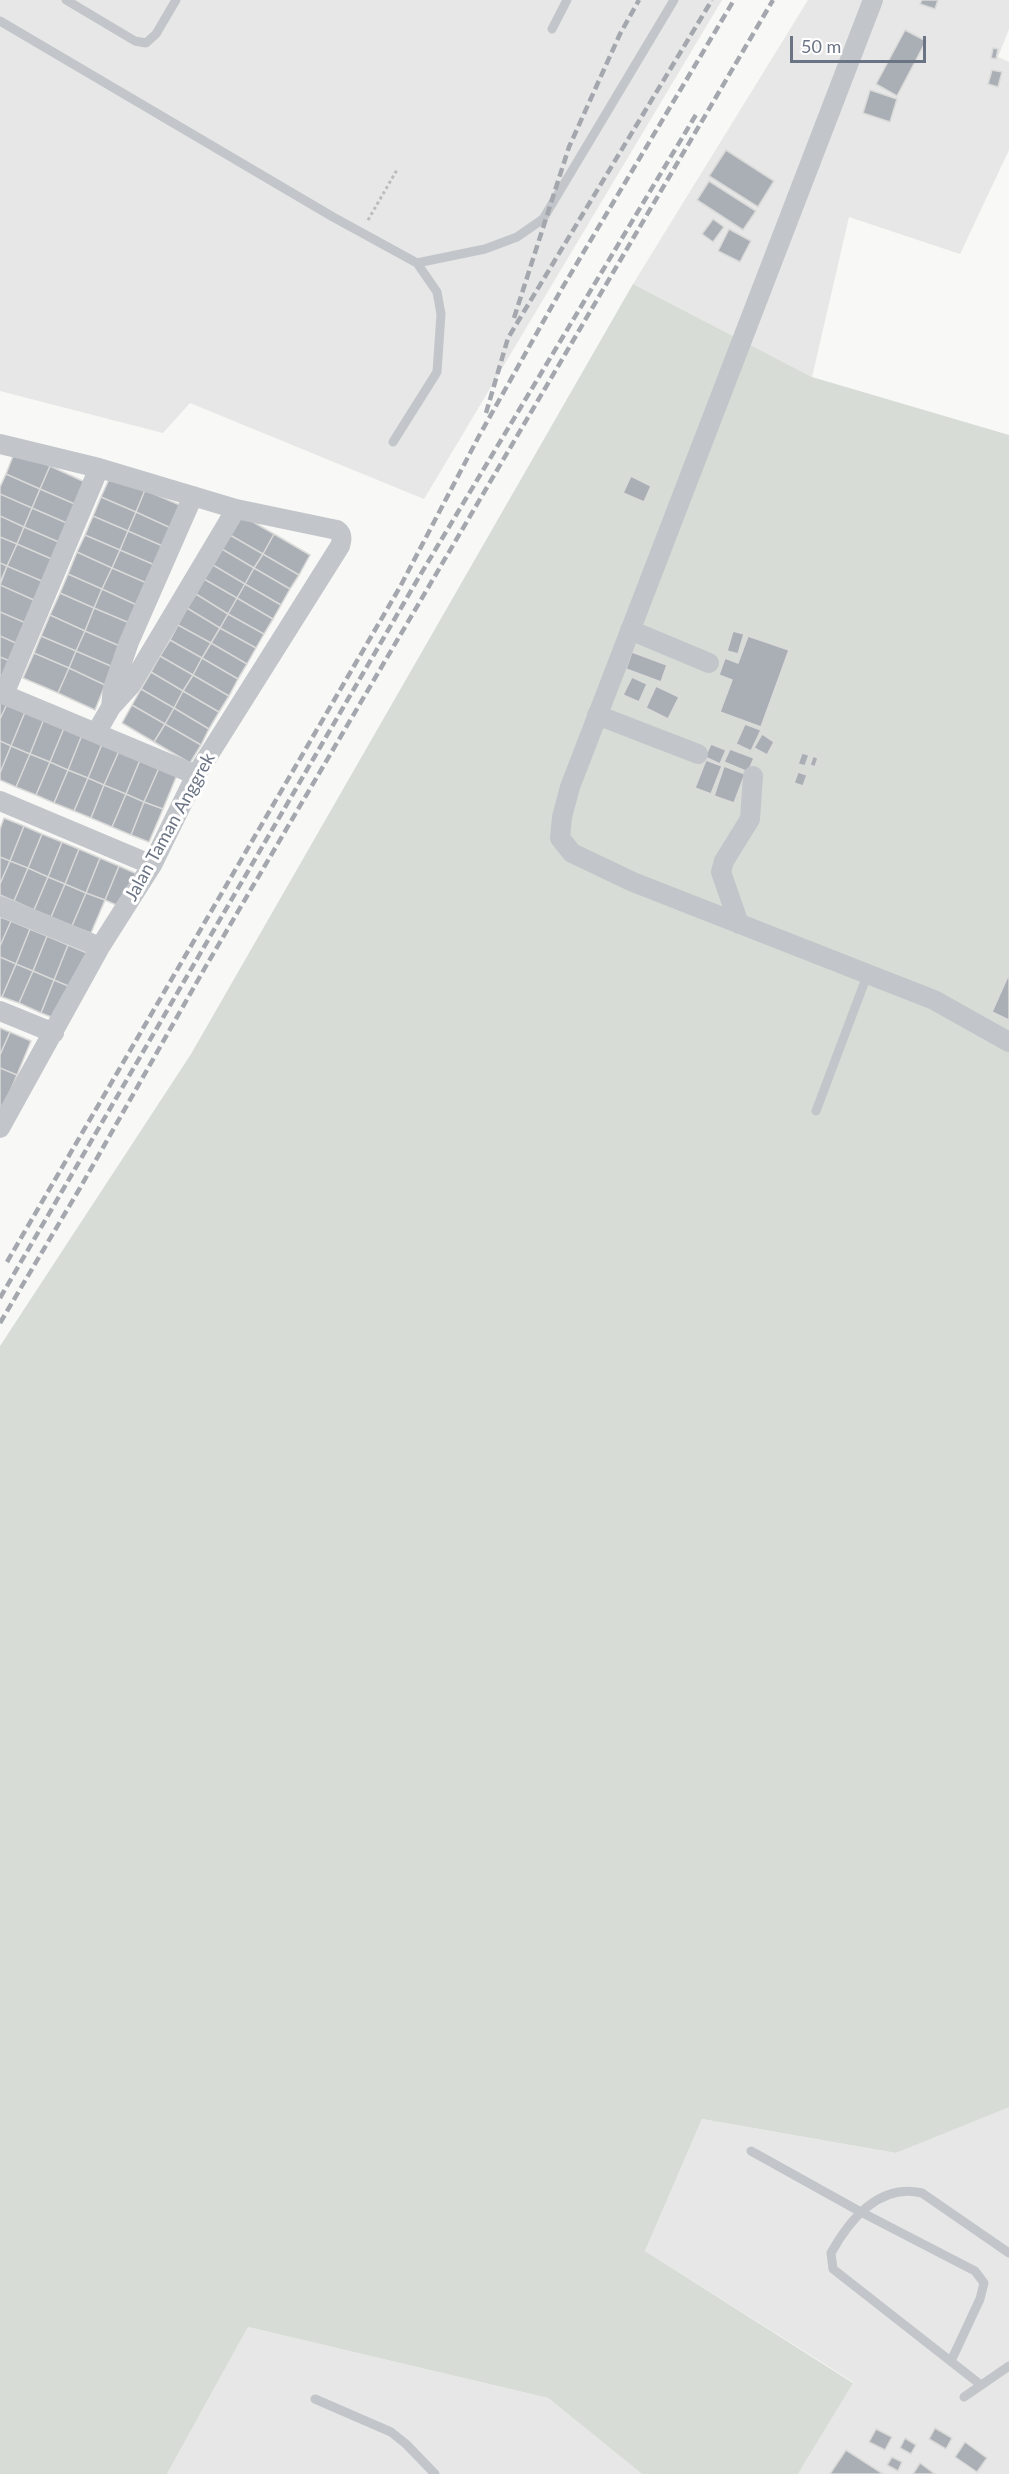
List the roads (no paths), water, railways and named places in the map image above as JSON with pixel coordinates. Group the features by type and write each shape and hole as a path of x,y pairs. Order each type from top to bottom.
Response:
{"street":[{"path":"873,0 570,787 562,817 560,838 567,849 584,860 633,882 934,1000 1009,1042"},
{"path":"2,449 99,468 236,509 131,685 111,706 96,733"},
{"path":"99,468 2,694 196,775"},
{"path":"111,706 113,688 129,642 193,496"},
{"name":"Jalan Taman Anggrek","path":"1,1123 54,1033 100,947 152,865 196,775 340,546 341,536 337,530 236,509"},
{"path":"630,630 709,663"},
{"path":"597,715 698,754"},
{"path":"739,924 721,872 724,861 750,819 753,776"},
{"path":"0,801 152,865"},
{"path":"0,906 100,947"},
{"path":"0,1011 54,1033"}],"lane":[{"path":"66,0 135,41 146,43 156,34 176,0"},
{"path":"81,9 87,0"},
{"path":"552,28 567,0"},
{"path":"417,263 485,249 517,237 543,219 674,0"},
{"path":"0,21 417,263 437,292 441,314 436,372 393,442"},
{"path":"816,1111 868,973"},
{"path":"751,2151 859,2211 975,2271 984,2283 980,2299 951,2361"},
{"path":"981,2385 833,2269 831,2253 859,2211 889,2195 907,2190 922,2193 1009,2253"},
{"path":"964,2397 1009,2366"},
{"path":"315,2399 391,2432 435,2474"}],"railway":[{"path":"514,318 569,147 620,34 639,0"},
{"path":"486,413 508,338 712,0"},
{"path":"7,1262 400,587 479,436 561,290 734,0"},
{"path":"0,1323 80,1188 206,966 773,0"},
{"path":"0,1298 419,577 697,113"}]}
